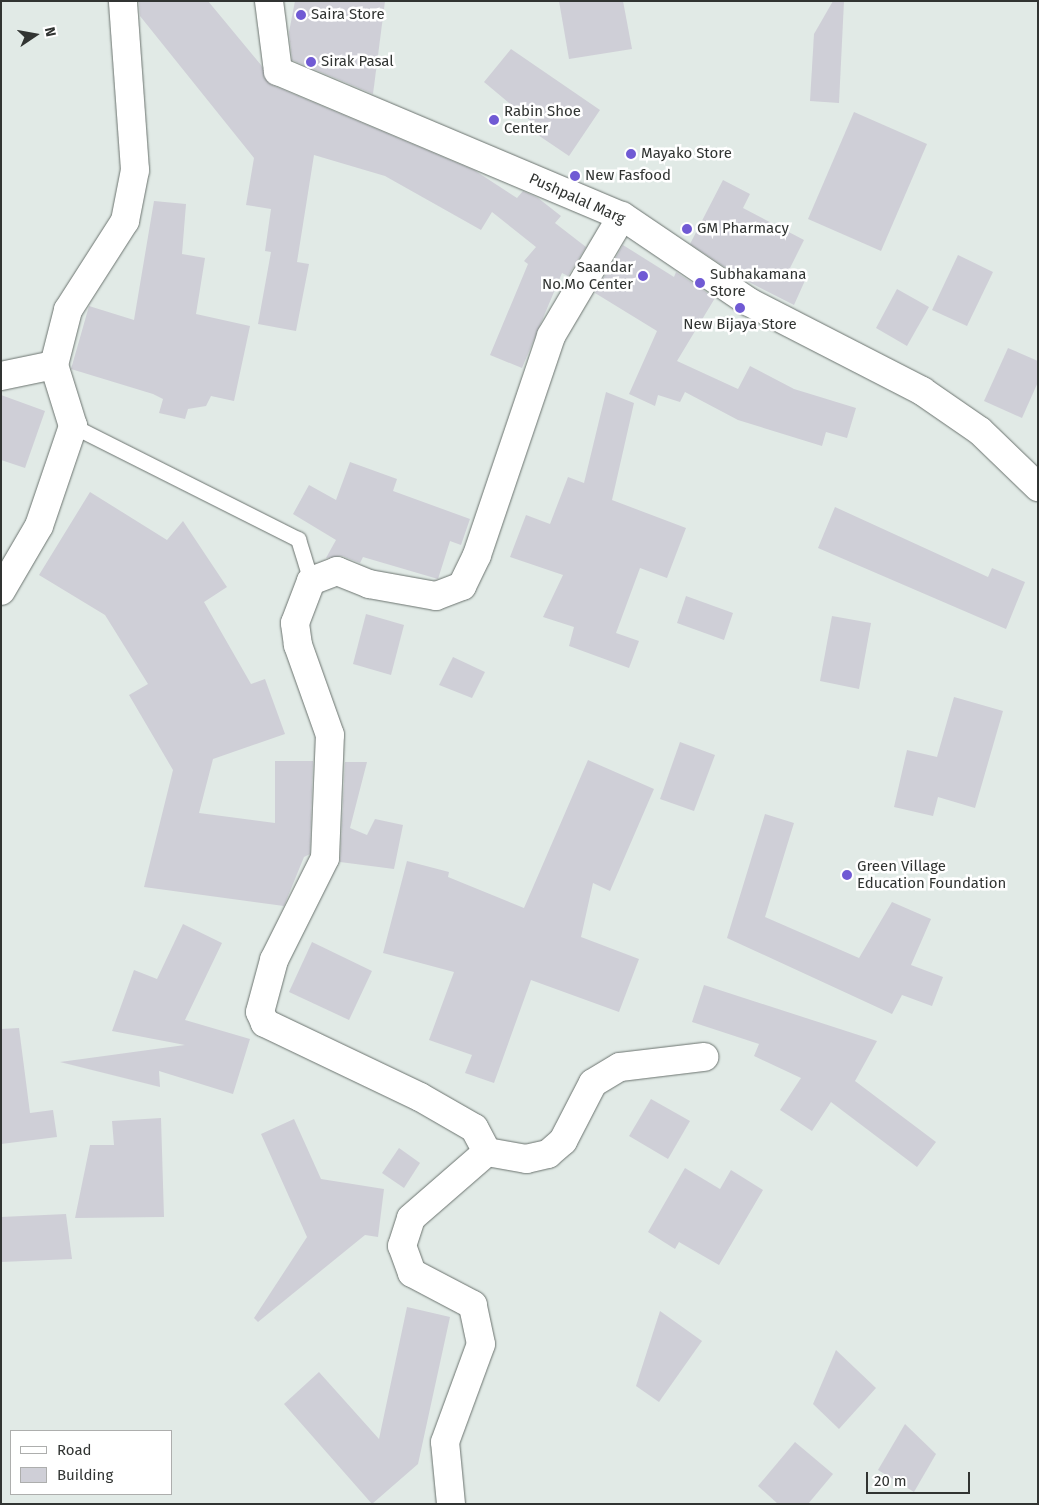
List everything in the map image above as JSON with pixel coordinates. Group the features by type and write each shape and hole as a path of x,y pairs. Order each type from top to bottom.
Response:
{"street":[{"path":"1,591 38,526 73,426 54,365 68,310 126,221 135,170 123,1"},
{"name":"Pushpalal Marg","path":"269,1 278,71 622,216 748,302 922,391 980,432 1038,487"},
{"path":"487,1152 474,1128 420,1097 265,1023 260,1012 274,960 325,858 330,735 298,645 295,623 311,580 337,571 369,584 436,596 462,586 478,554 551,336 622,216"},
{"path":"1,376 54,365"},
{"path":"487,1152 526,1159 548,1154 563,1141 593,1082 620,1067 704,1057"},
{"path":"451,1504 445,1442 481,1344 473,1305 412,1273 402,1246 411,1218 487,1152"}],"lane":[{"path":"73,426 298,538 311,580"}],"building":[{"path":"139,1 208,1 261,65 272,85 474,170 517,198 523,191 538,198 561,216 555,223 586,247 568,276 562,273 522,368 490,355 528,264 524,261 536,247 492,212 481,230 385,176 314,155 297,262 309,264 296,331 258,324 271,252 265,251 271,209 246,205 254,158 140,16"},
{"path":"295,1 385,1 373,94 292,60 289,32"},
{"path":"559,1 623,1 632,49 569,59"},
{"path":"833,1 844,1 839,103 810,101 814,34"},
{"path":"511,49 600,110 569,156 532,131 532,122 484,82"},
{"path":"854,112 927,144 881,251 808,219"},
{"path":"723,180 750,194 743,208 804,240 790,268 807,276 794,305 743,279 690,244"},
{"path":"154,201 186,204 182,254 205,258 196,314 250,326 234,401 211,396 206,406 188,409 185,419 159,413 163,399 153,394 71,369 89,306 134,320"},
{"path":"623,245 674,277 676,272 715,298 677,361 738,389 750,366 794,389 856,408 847,438 826,432 822,446 738,420 685,392 680,402 658,395 655,406 629,394 657,331 595,293"},
{"path":"958,255 993,272 967,326 932,310"},
{"path":"897,289 929,307 907,346 876,328"},
{"path":"1008,348 1038,361 1038,382 1022,418 984,401"},
{"path":"606,392 634,403 612,500 686,528 667,578 640,568 616,633 639,641 629,668 569,646 574,627 543,617 563,575 510,557 526,515 550,524 568,477 584,483"},
{"path":"1,395 45,411 25,468 1,460"},
{"path":"350,462 397,479 393,491 470,519 461,545 450,541 438,579 363,557 360,563 342,556 326,558 336,540 293,514 309,485 336,500"},
{"path":"90,492 167,540 183,521 227,587 204,602 251,684 265,679 285,734 213,759 199,813 275,823 275,761 313,761 310,854 304,857 284,906 144,887 173,770 129,695 148,684 105,615 39,575"},
{"path":"835,507 988,577 992,568 1025,582 1006,629 818,548"},
{"path":"686,596 733,613 724,640 677,623"},
{"path":"366,614 404,625 391,675 353,664"},
{"path":"832,616 871,623 859,689 820,681"},
{"path":"453,657 485,672 472,698 439,685"},
{"path":"954,697 1003,711 975,808 938,797 933,816 894,807 907,750 937,757"},
{"path":"680,742 715,755 694,811 660,799"},
{"path":"588,760 654,789 610,891 593,883 581,937 639,959 619,1012 531,980 494,1083 465,1073 472,1055 429,1040 454,972 383,953 407,861 449,872 448,877 524,908"},
{"path":"345,762 367,762 350,828 367,835 375,819 403,825 394,869 340,862"},
{"path":"765,814 794,823 765,917 859,958 892,902 931,919 911,965 943,977 932,1006 902,995 892,1014 727,938"},
{"path":"183,924 222,943 185,1020 250,1039 233,1094 159,1071 160,1087 60,1062 185,1045 112,1031 134,970 157,979"},
{"path":"312,942 372,971 349,1020 289,992"},
{"path":"704,985 877,1041 855,1081 936,1142 917,1167 831,1102 812,1131 780,1110 801,1078 754,1056 759,1044 692,1022"},
{"path":"19,1028 30,1113 53,1110 57,1137 1,1144 1,1029"},
{"path":"651,1099 690,1121 668,1159 629,1136"},
{"path":"161,1118 164,1217 75,1218 90,1145 114,1145 112,1121"},
{"path":"294,1119 321,1179 384,1189 378,1237 365,1235 258,1322 254,1318 307,1237 261,1134"},
{"path":"399,1148 420,1163 404,1188 382,1173"},
{"path":"685,1168 720,1189 731,1170 763,1190 719,1265 679,1242 675,1249 648,1232"},
{"path":"66,1214 72,1259 1,1262 1,1217"},
{"path":"407,1307 450,1317 418,1464 372,1504 284,1404 319,1372 379,1439"},
{"path":"660,1311 702,1341 659,1402 636,1386"},
{"path":"836,1350 876,1388 839,1429 813,1404"},
{"path":"905,1424 936,1454 914,1492 878,1470"},
{"path":"795,1442 833,1474 808,1504 778,1504 758,1486"}],"place":[{"name":"Saira Store","path":"301,15"},
{"name":"Sirak Pasal","path":"311,62"},
{"name":"Rabin Shoe Center","path":"494,120"},
{"name":"Mayako Store","path":"631,154"},
{"name":"New Fasfood","path":"575,176"},
{"name":"GM Pharmacy","path":"687,229"},
{"name":"Saandar No.Mo Center","path":"643,276"},
{"name":"Subhakamana Store","path":"700,283"},
{"name":"New Bijaya Store","path":"740,308"},
{"name":"Green Village Education Foundation","path":"847,875"}]}
